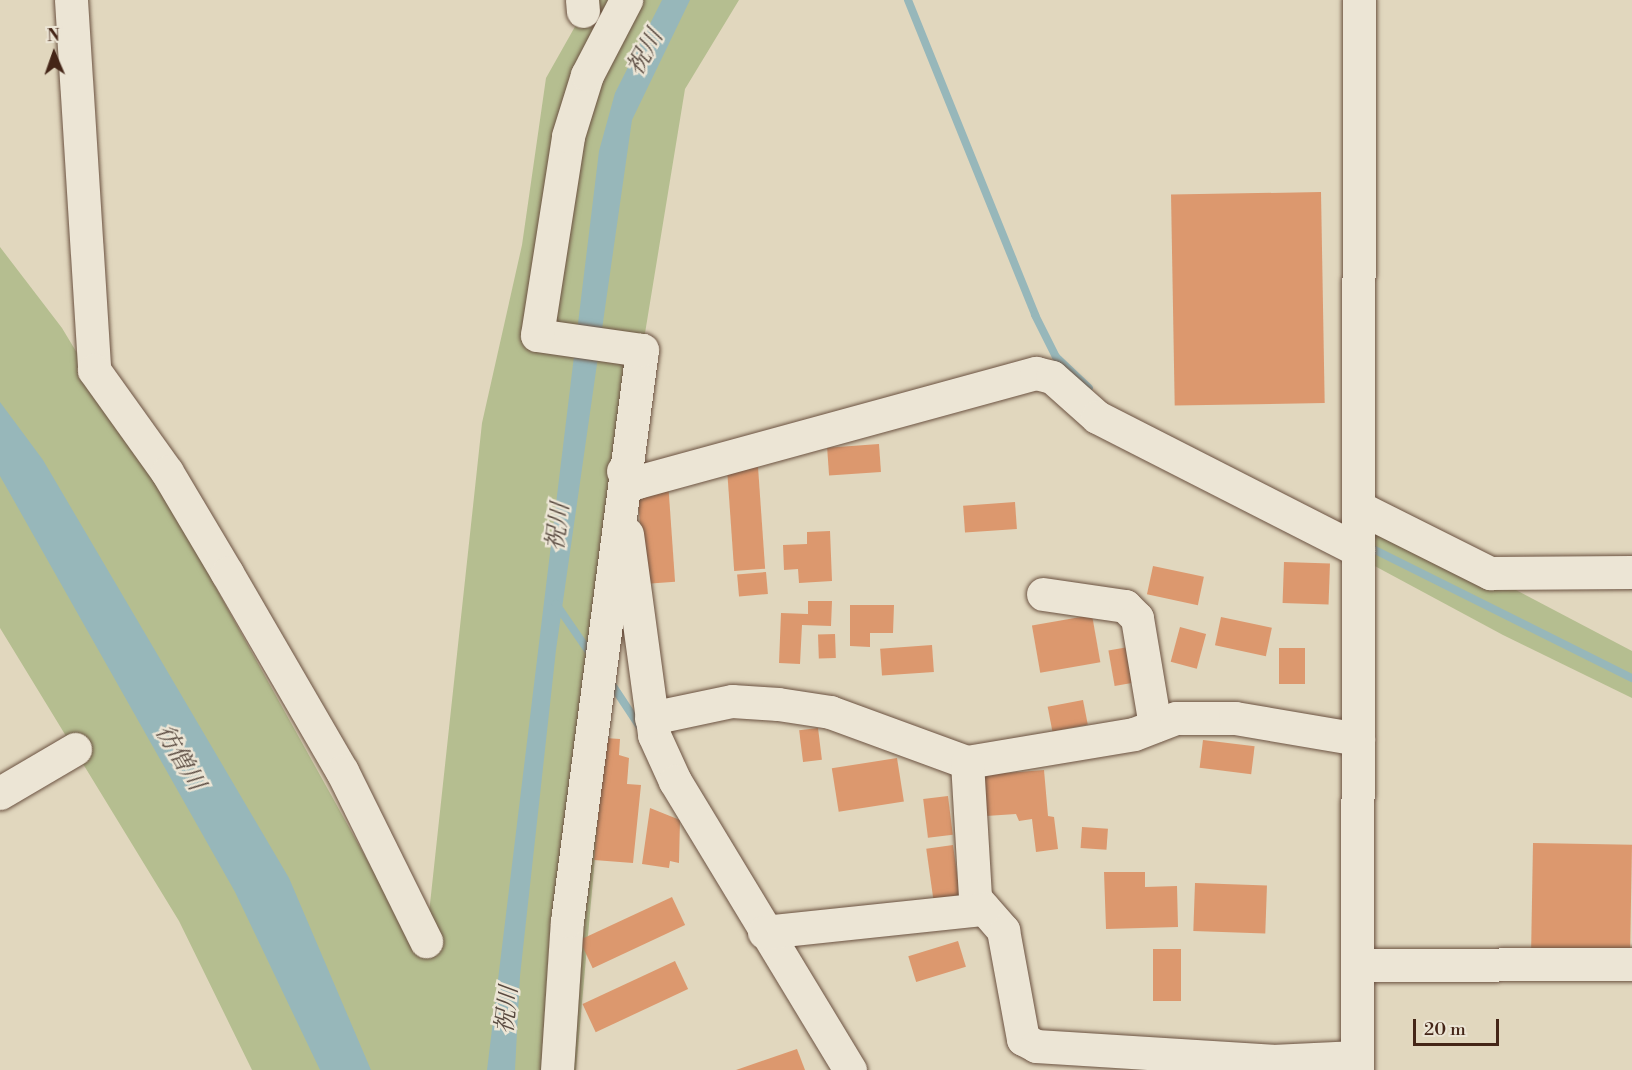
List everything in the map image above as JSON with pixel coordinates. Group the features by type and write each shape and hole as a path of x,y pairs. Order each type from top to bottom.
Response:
{"street":[{"path":"71,0 94,370 167,472 227,573 342,771 426,941"},
{"path":"557,1070 567,921 622,478 642,350 537,335 568,136 587,75 627,0"},
{"path":"967,762 975,898 1003,930 1023,1040 1036,1046 1272,1061 1357,1063 1359,0"},
{"path":"622,478 637,482 1036,373 1052,377 1098,417 1358,550"},
{"path":"622,478 651,718 675,781 764,932 850,1070"},
{"path":"1358,507 1490,573 1632,572"},
{"path":"1043,594 1125,606 1137,618 1155,725"},
{"path":"651,718 732,701 777,704 830,712 967,762 1134,734 1176,718 1235,718 1358,739"},
{"path":"0,793 75,749"},
{"path":"764,932 984,909"},
{"path":"1357,964 1632,964"}],"green space":[{"path":"590,0 739,0 685,89 638,376 576,1070 252,1070 179,921 0,628 0,247 62,328 190,541 400,919 426,941 482,423 522,245 546,78"},
{"path":"1358,507 1632,651 1632,698 1503,635 1358,557"}],"water":[{"name":"祝川","path":"662,0 690,0 632,120 556,650 520,976 515,1070 487,1070 599,151 615,93"},
{"name":"彷僧川","path":"0,402 43,460 289,878 371,1070 320,1070 235,892 0,476"}],"building":[{"path":"1321,192 1325,403 1175,406 1171,195"},
{"path":"879,444 881,472 829,476 827,448"},
{"path":"758,467 765,569 734,571 727,469"},
{"path":"668,481 675,582 644,584 637,483"},
{"path":"1015,502 1017,529 965,533 963,506"},
{"path":"830,531 832,581 799,583 798,569 784,570 783,545 807,544 807,532"},
{"path":"1284,562 1330,564 1329,605 1283,603"},
{"path":"1153,566 1204,577 1198,605 1147,594"},
{"path":"766,572 768,594 739,596 737,575"},
{"path":"808,601 832,601 831,626 802,625 800,664 779,663 781,613 808,614"},
{"path":"850,605 894,605 893,633 870,633 870,647 850,646"},
{"path":"1092,615 1100,662 1040,673 1032,626"},
{"path":"1221,617 1272,628 1266,656 1215,645"},
{"path":"1180,627 1206,634 1197,669 1171,662"},
{"path":"835,634 836,658 819,659 818,635"},
{"path":"932,645 934,672 882,676 880,649"},
{"path":"1134,646 1140,681 1115,686 1108,651"},
{"path":"1279,648 1305,648 1305,684 1279,684"},
{"path":"1083,700 1088,725 1052,731 1048,707"},
{"path":"818,728 822,760 803,762 799,730"},
{"path":"605,738 620,739 619,755 629,758 627,784 641,785 633,863 594,860"},
{"path":"1203,740 1255,746 1251,774 1200,768"},
{"path":"897,758 904,801 839,812 832,768"},
{"path":"1044,770 1048,816 1054,817 1058,849 1036,852 1032,819 1019,821 1016,814 986,816 982,775"},
{"path":"948,796 953,835 928,838 923,799"},
{"path":"650,808 680,820 679,863 670,861 669,868 642,864"},
{"path":"1082,827 1108,829 1106,850 1081,848"},
{"path":"1533,843 1632,845 1630,953 1531,951"},
{"path":"953,845 960,896 933,899 926,849"},
{"path":"1104,872 1145,872 1145,887 1177,886 1178,927 1106,929"},
{"path":"1195,883 1267,886 1265,933 1193,931"},
{"path":"672,897 685,925 593,968 580,940"},
{"path":"958,941 966,967 916,982 908,956"},
{"path":"1153,949 1181,949 1181,1001 1153,1001"},
{"path":"675,961 688,989 596,1032 583,1004"},
{"path":"797,1049 805,1070 736,1070"}],"waterway":[{"path":"908,0 1035,315 1056,357 1089,388"},
{"path":"1365,545 1632,678"},
{"path":"556,604 591,655"},
{"path":"609,680 640,727"}]}
